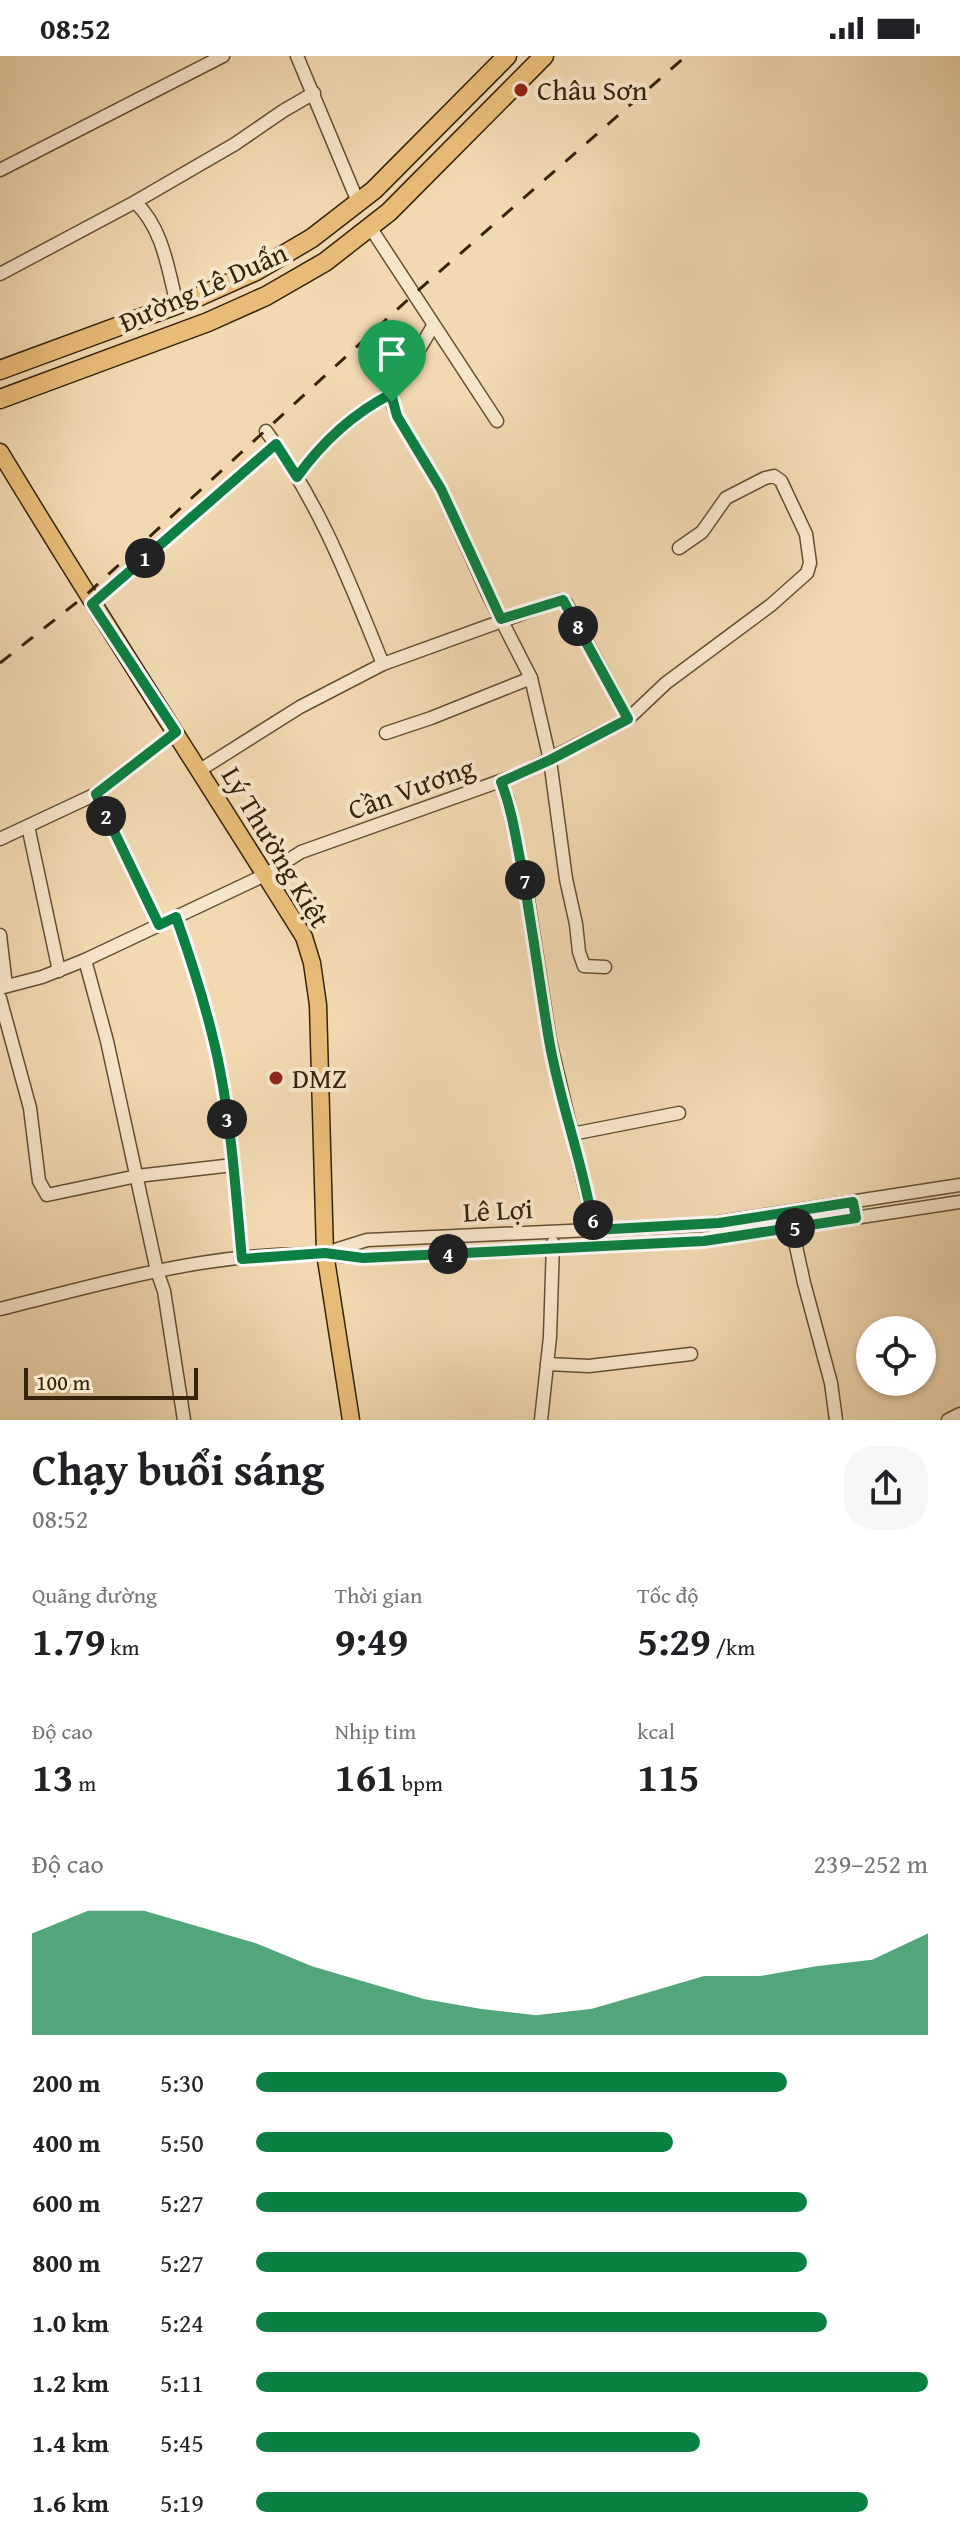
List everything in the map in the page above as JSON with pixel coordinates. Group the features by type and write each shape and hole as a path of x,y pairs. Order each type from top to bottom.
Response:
{"highway":[{"name":"Đường Lê Duẩn","path":"0,399 208,322 266,296 325,262 389,212 544,56"},
{"name":"Đường Lê Duẩn","path":"0,370 177,305 256,271 312,238 374,190 500,58"},
{"path":"500,58 519,83"}],"main road":[{"name":"Lý Thường Kiệt","path":"0,452 92,604 304,937 312,963 318,1005 325,1253 351,1420"}],"street":[{"path":"0,170 223,56"},
{"path":"297,56 358,202"},
{"path":"0,274 135,202 235,144 314,93"},
{"path":"135,202 152,221 160,240 177,305"},
{"path":"370,227 497,421"},
{"path":"433,326 420,348 397,366 389,380 391,394 397,416 441,489 531,678 550,760 580,957 584,966 605,967"},
{"path":"297,477 346,422 391,394"},
{"path":"266,431 297,477 327,531 383,664"},
{"path":"92,604 276,444"},
{"name":"Cần Vương","path":"2,991 85,960 265,875 301,852 501,782 628,719 666,683 804,577 810,563 806,534 781,481 774,476 726,498 702,532 679,548"},
{"path":"200,770 300,707 383,664 501,619 563,600 628,719"},
{"path":"386,733 531,678"},
{"path":"0,839 96,794 176,732"},
{"path":"501,782 508,800 526,887 550,1041 599,1246"},
{"path":"96,794 159,925"},
{"path":"28,826 59,971"},
{"path":"176,917 210,1025 220,1071 242,1259"},
{"path":"0,935 2,991 30,1108 42,1188 47,1195 137,1176 233,1165"},
{"path":"85,960 107,1041 164,1291 184,1420"},
{"path":"572,1134 679,1113"},
{"name":"Lê Lợi","path":"325,1253 367,1240 701,1225 960,1185"},
{"path":"853,1202 856,1218"},
{"name":"Lê Lợi","path":"0,1309 157,1271 242,1259 325,1253 363,1258 704,1241 960,1202"},
{"path":"701,1225 704,1241"},
{"path":"792,1228 831,1383 836,1420"},
{"path":"541,1420 554,1232"},
{"path":"438,1237 439,1254"},
{"path":"547,1364 589,1366 691,1354"},
{"path":"948,1420 960,1414"}],"railway":[{"path":"0,663 86,595 413,295 686,56"}],"place":[{"name":"Châu Sơn","path":"521,90"},
{"name":"DMZ","path":"276,1078"}],"route":[{"path":"391,394 392,402 397,416 441,489 501,619 563,600 628,719 501,782 508,800 526,887 542,997 564,1109 576,1145 594,1230 701,1225 853,1202 856,1218 704,1241 363,1258 325,1253 242,1259 225,1101 199,983 176,917 159,925 96,794 176,732 92,604 276,444 297,477 346,422 391,394"}]}
